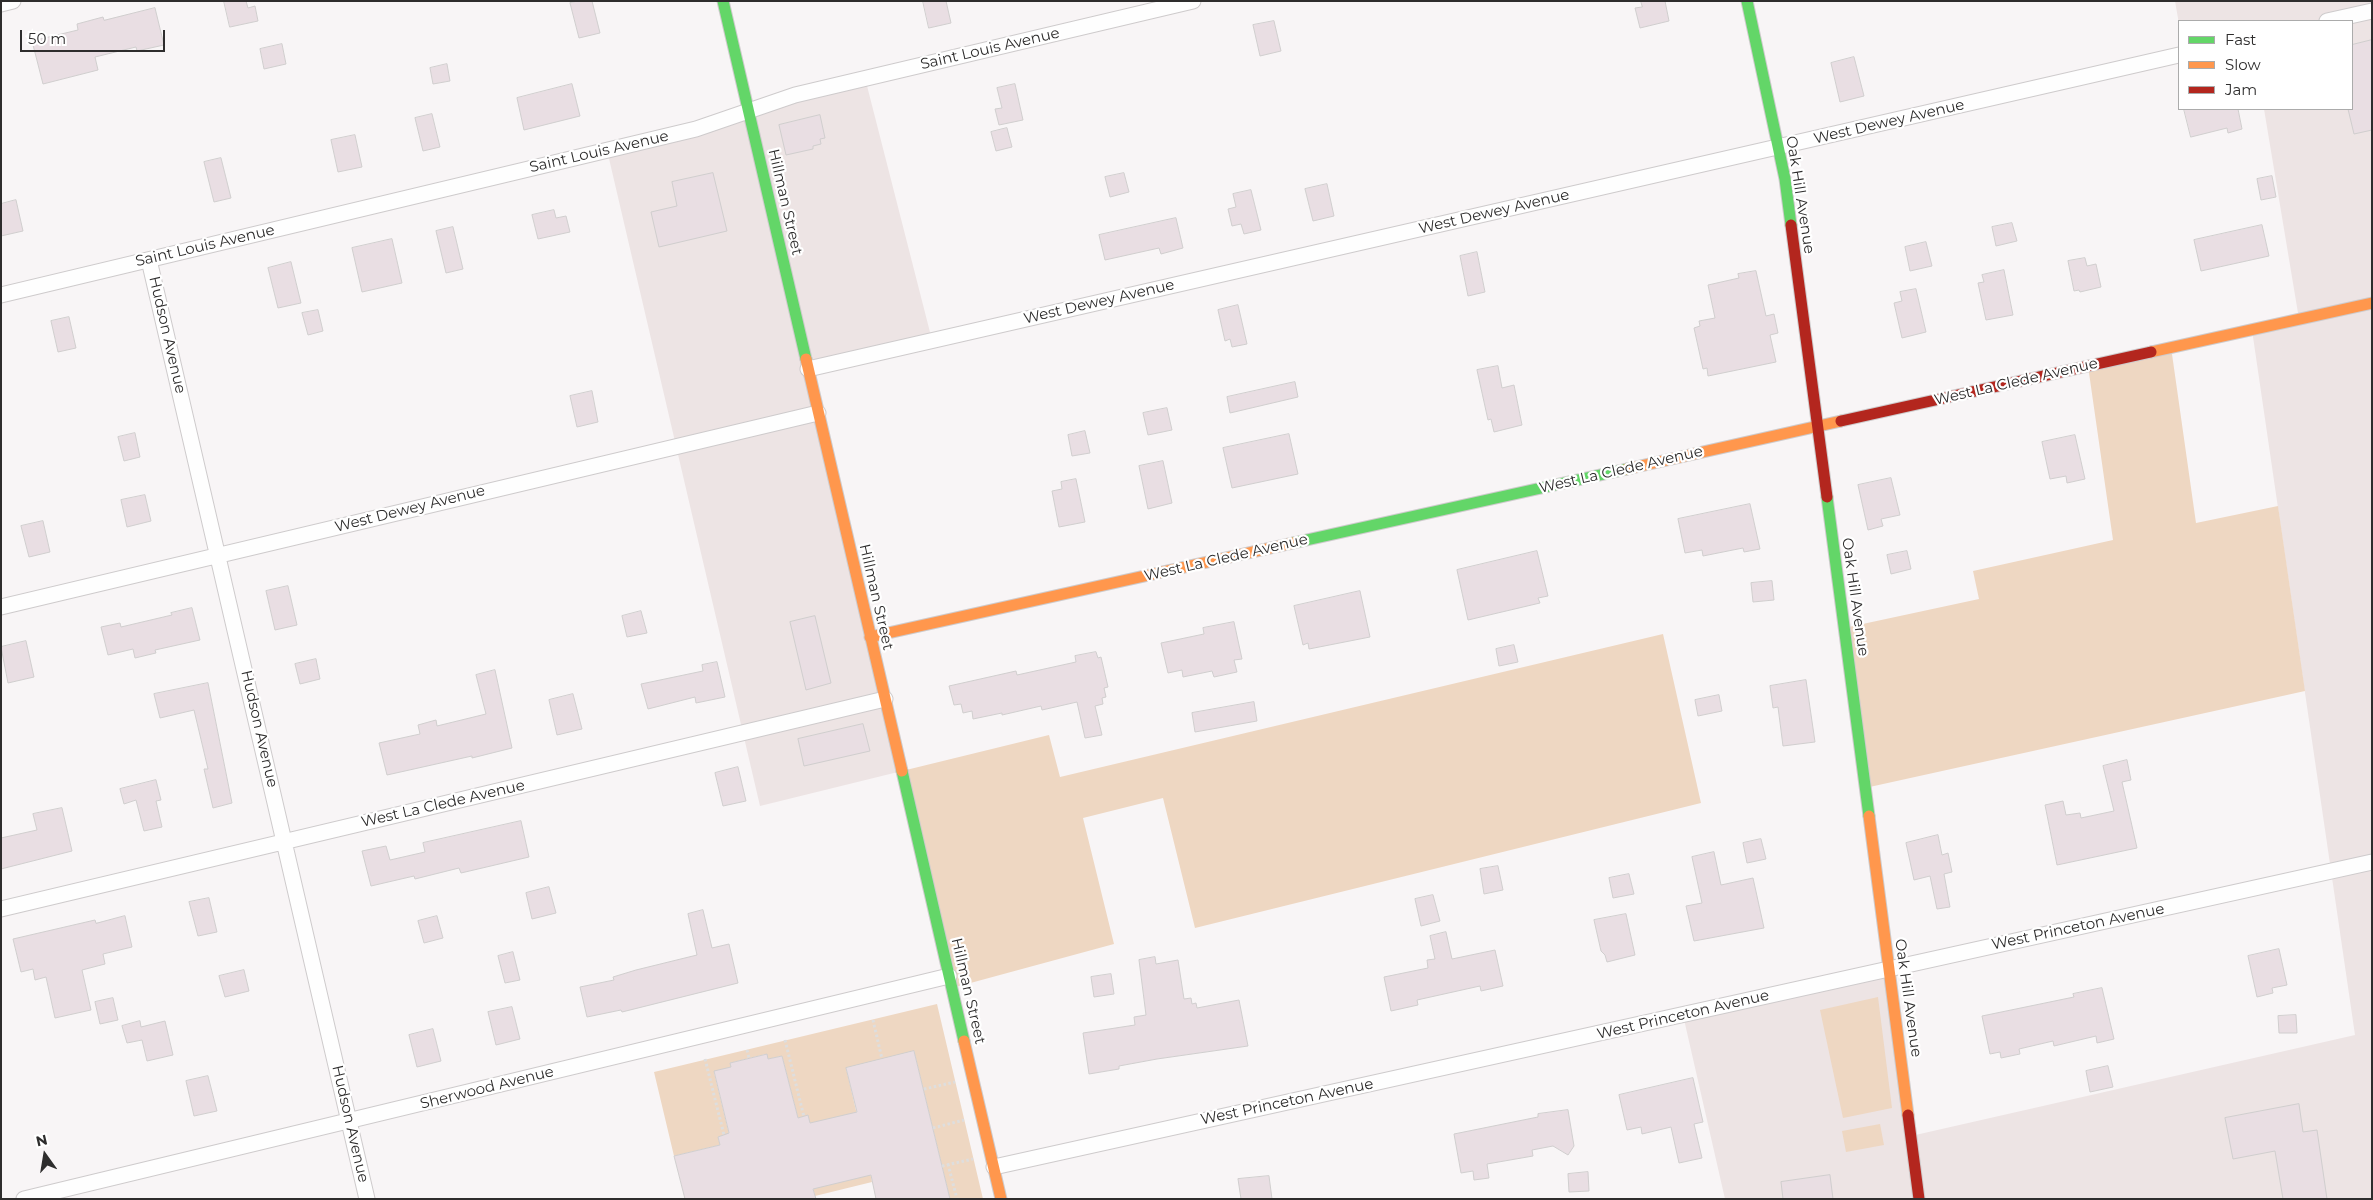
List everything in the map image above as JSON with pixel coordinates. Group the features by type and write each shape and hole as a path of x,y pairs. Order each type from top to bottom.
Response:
{"street":[{"path":"1,4 13,1"},
{"name":"Hillman Street","path":"723,1 1001,1199"},
{"name":"Saint Louis Avenue","path":"1,295 696,129 795,95 1193,1"},
{"name":"Oak Hill Avenue","path":"1747,1 1785,180 1919,1199"},
{"path":"2332,20 2372,11"},
{"name":"West Dewey Avenue","path":"808,369 2178,55"},
{"name":"Hudson Avenue","path":"149,260 367,1199"},
{"name":"West La Clede Avenue","path":"870,636 2372,303"},
{"name":"West Dewey Avenue","path":"1,608 818,413"},
{"name":"West La Clede Avenue","path":"1,909 885,699"},
{"name":"West Princeton Avenue","path":"994,1167 2372,862"},
{"name":"Sherwood Avenue","path":"24,1199 949,976"}],"path":[{"path":"873,1020 882,1059"},
{"path":"786,1040 804,1116"},
{"path":"746,1050 749,1058"},
{"path":"705,1060 724,1135"},
{"path":"924,1089 955,1082"},
{"path":"933,1128 964,1120"},
{"path":"942,1166 973,1158"},
{"path":"948,1164 957,1199"}],"shaded area":[{"path":"2175,1 2372,1 2372,1199 1725,1199 1683,1015 1889,969 1911,1136 2355,1035 2252,330 2299,319 2264,110 2353,110 2353,20 2178,20"},
{"path":"865,78 932,340 809,369 902,771 760,806 607,150"},
{"path":"2171,347 2196,523 2278,506 2305,691 1865,788 1844,628 1979,599 1973,571 2113,540 2088,366"},
{"path":"1663,634 1701,803 1195,928 1163,798 1083,818 1114,944 952,988 902,771 1049,735 1060,777"},
{"path":"1878,997 1892,1108 1843,1118 1820,1010"},
{"path":"937,1004 983,1199 950,1199 914,1051 846,1068 858,1119 810,1123 808,1116 798,1118 782,1056 768,1059 766,1054 730,1063 731,1067 714,1072 729,1134 718,1137 720,1145 674,1156 654,1072"},
{"path":"1880,1124 1884,1145 1846,1152 1842,1131"},
{"path":"807,1162 869,1167 872,1182 815,1196"}],"building":[{"path":"224,1 246,1 248,8 255,6 258,21 230,27"},
{"path":"592,1 600,33 579,38 570,3"},
{"path":"923,1 946,1 951,23 929,28"},
{"path":"1641,1 1665,1 1669,21 1640,28 1635,8 1642,7"},
{"path":"155,8 164,45 137,51 136,47 95,57 98,70 43,84 32,41 78,30 77,24 103,17 104,20"},
{"path":"1274,21 1281,51 1260,56 1253,25"},
{"path":"2372,40 2372,130 2354,134 2348,110 2353,110 2353,45"},
{"path":"282,44 286,64 264,69 260,49"},
{"path":"1854,57 1864,96 1840,102 1831,63"},
{"path":"447,64 450,81 433,84 430,68"},
{"path":"572,84 580,116 524,130 517,98"},
{"path":"1015,84 1023,120 999,125 995,109 1002,108 997,88"},
{"path":"2184,110 2238,110 2242,129 2228,133 2227,128 2191,137"},
{"path":"432,114 440,147 423,151 415,118"},
{"path":"820,115 825,138 820,139 821,144 813,146 813,149 786,155 779,125"},
{"path":"1007,128 1012,147 996,151 991,132"},
{"path":"355,135 362,167 338,172 331,140"},
{"path":"221,158 231,198 214,202 204,162"},
{"path":"713,173 727,231 659,247 651,212 677,206 672,182"},
{"path":"1124,173 1129,192 1110,197 1105,177"},
{"path":"2272,176 2276,197 2261,200 2257,179"},
{"path":"1327,184 1334,216 1313,221 1305,189"},
{"path":"1251,190 1261,230 1244,234 1241,224 1232,226 1228,209 1236,207 1233,194"},
{"path":"16,200 23,231 1,236 1,204"},
{"path":"554,210 556,218 566,216 570,232 538,239 532,215"},
{"path":"1176,218 1183,248 1161,254 1159,248 1105,260 1099,235"},
{"path":"2012,223 2017,241 1996,246 1992,227"},
{"path":"2262,225 2269,256 2201,271 2194,240"},
{"path":"453,227 463,269 446,273 436,231"},
{"path":"392,239 402,283 362,292 352,248"},
{"path":"1926,242 1932,266 1910,271 1905,247"},
{"path":"1477,252 1485,292 1468,296 1460,256"},
{"path":"2085,258 2087,266 2096,264 2101,287 2080,292 2079,290 2074,291 2068,261"},
{"path":"291,262 301,303 278,308 268,268"},
{"path":"2004,270 2013,315 1986,320 1978,283 1984,282 1982,275"},
{"path":"1756,271 1766,316 1774,314 1778,333 1770,335 1776,362 1708,376 1707,368 1703,369 1694,328 1700,326 1699,321 1715,318 1708,285 1739,278 1738,274"},
{"path":"1916,289 1926,332 1902,338 1894,303 1902,301 1900,292"},
{"path":"1238,305 1247,344 1232,347 1230,339 1225,341 1218,310"},
{"path":"318,310 323,331 308,335 302,313"},
{"path":"69,317 76,348 58,352 51,321"},
{"path":"1498,366 1502,388 1514,385 1522,425 1494,432 1491,419 1488,420 1477,370"},
{"path":"1295,382 1298,397 1230,413 1227,397"},
{"path":"592,391 598,422 577,427 570,396"},
{"path":"1167,408 1172,430 1148,435 1143,413"},
{"path":"1085,431 1090,453 1072,456 1068,435"},
{"path":"135,433 140,457 124,461 118,437"},
{"path":"1289,434 1298,474 1232,488 1223,448"},
{"path":"2075,435 2085,479 2067,483 2066,476 2050,479 2042,442"},
{"path":"1163,461 1172,503 1148,509 1139,466"},
{"path":"1891,478 1900,515 1881,519 1883,526 1868,530 1858,485"},
{"path":"1076,479 1085,522 1059,527 1052,491 1062,489 1061,482"},
{"path":"145,495 151,521 127,527 121,500"},
{"path":"1750,504 1760,549 1744,552 1743,548 1703,556 1702,550 1685,553 1678,519"},
{"path":"43,521 50,552 29,557 21,526"},
{"path":"1537,551 1548,596 1538,598 1540,603 1468,620 1457,570"},
{"path":"1907,551 1911,569 1891,574 1887,555"},
{"path":"1772,581 1774,600 1753,602 1751,583"},
{"path":"288,586 297,625 275,630 266,591"},
{"path":"1360,591 1370,637 1309,649 1308,643 1303,645 1294,606"},
{"path":"192,608 200,640 155,650 156,653 135,658 133,649 108,655 101,627 120,623 121,627 172,615 171,613"},
{"path":"641,611 647,633 627,637 622,616"},
{"path":"815,616 831,683 806,690 790,622"},
{"path":"1234,622 1242,659 1234,660 1237,672 1214,677 1212,671 1183,677 1182,670 1168,673 1161,643 1204,634 1203,628"},
{"path":"26,641 34,677 8,683 1,647"},
{"path":"1514,645 1518,662 1499,666 1496,649"},
{"path":"1096,652 1098,658 1101,657 1108,687 1104,688 1106,697 1102,698 1103,704 1095,706 1102,735 1085,738 1077,702 1042,710 1041,706 1002,715 1002,713 973,719 972,711 963,713 961,704 954,705 949,686 1016,671 1017,675 1076,662 1075,656"},
{"path":"316,659 320,679 300,684 295,664"},
{"path":"717,662 725,697 696,703 695,697 648,709 641,684 703,671 702,665"},
{"path":"495,670 512,748 387,775 379,743 420,734 418,725 436,720 437,726 486,714 476,675"},
{"path":"1806,680 1815,742 1783,746 1778,707 1773,708 1770,686"},
{"path":"208,683 232,803 213,808 204,769 208,769 194,710 160,718 154,694"},
{"path":"573,694 582,729 557,735 549,700"},
{"path":"1719,695 1722,711 1698,716 1695,700"},
{"path":"1254,702 1257,721 1195,732 1192,713"},
{"path":"863,724 870,751 804,766 798,739"},
{"path":"2127,760 2131,780 2122,782 2137,848 2057,865 2045,805 2063,801 2066,815 2080,813 2081,818 2114,811 2103,766"},
{"path":"738,767 746,801 723,806 715,773"},
{"path":"156,780 161,800 156,801 162,827 144,831 136,800 124,804 120,789"},
{"path":"62,808 72,851 1,869 1,838 37,830 33,814"},
{"path":"521,821 529,857 461,873 459,868 415,879 414,876 371,886 362,851 386,846 390,860 425,852 423,843"},
{"path":"1938,835 1942,855 1948,853 1952,872 1944,874 1950,907 1937,909 1930,876 1914,880 1906,843"},
{"path":"1761,839 1766,859 1747,863 1743,843"},
{"path":"1714,852 1721,885 1753,878 1764,928 1694,941 1686,906 1702,903 1692,857"},
{"path":"1498,866 1503,890 1484,894 1480,869"},
{"path":"1629,874 1634,894 1613,898 1609,878"},
{"path":"549,887 556,913 532,919 526,893"},
{"path":"1433,895 1440,921 1421,926 1415,899"},
{"path":"209,898 217,932 198,936 189,902"},
{"path":"703,910 712,948 729,944 738,983 622,1012 621,1010 587,1017 580,987 614,980 613,977 636,970 697,955 688,914"},
{"path":"1626,914 1635,955 1607,962 1605,955 1601,951 1594,920"},
{"path":"125,916 132,947 103,954 105,964 82,970 91,1010 55,1018 46,977 35,980 33,969 21,972 13,939 95,920 96,923"},
{"path":"437,916 443,938 424,943 418,921"},
{"path":"1446,932 1452,959 1495,950 1503,986 1481,991 1480,986 1417,1000 1418,1005 1391,1011 1384,977 1428,968 1427,960 1435,959 1430,936"},
{"path":"2279,949 2287,985 2272,988 2273,993 2257,997 2248,956"},
{"path":"513,952 520,980 505,983 498,956"},
{"path":"1155,957 1156,964 1178,960 1184,999 1191,998 1192,1004 1196,1003 1197,1008 1239,1000 1248,1046 1157,1059 1119,1066 1119,1069 1089,1074 1083,1033 1135,1025 1134,1017 1146,1015 1139,960"},
{"path":"244,970 249,991 225,997 219,976"},
{"path":"1111,974 1114,994 1094,997 1091,977"},
{"path":"2102,988 2114,1039 2097,1043 2096,1036 2054,1046 2053,1041 2019,1049 2020,1054 2001,1058 2000,1052 1990,1054 1982,1016 2074,997 2073,994"},
{"path":"113,998 118,1020 100,1024 95,1002"},
{"path":"512,1007 520,1039 496,1045 488,1012"},
{"path":"2296,1015 2297,1033 2279,1033 2278,1016"},
{"path":"140,1021 141,1027 165,1021 173,1055 147,1061 142,1040 127,1043 122,1026"},
{"path":"433,1029 441,1061 417,1067 409,1035"},
{"path":"914,1051 950,1199 876,1199 871,1175 813,1189 816,1199 685,1199 674,1156 720,1145 718,1137 729,1133 714,1071 731,1067 730,1063 767,1054 768,1059 782,1056 798,1118 808,1115 810,1123 857,1112 846,1068"},
{"path":"2108,1066 2113,1087 2090,1092 2086,1071"},
{"path":"208,1076 217,1111 194,1116 186,1081"},
{"path":"1693,1078 1703,1122 1694,1124 1702,1158 1679,1163 1671,1127 1642,1134 1641,1127 1627,1130 1619,1095"},
{"path":"2299,1104 2303,1132 2317,1130 2327,1199 2283,1199 2275,1151 2233,1159 2225,1118"},
{"path":"1568,1110 1574,1146 1568,1155 1553,1146 1532,1150 1533,1156 1487,1164 1489,1178 1474,1180 1473,1171 1461,1173 1454,1134 1538,1117 1538,1114"},
{"path":"1588,1172 1589,1191 1569,1192 1568,1174"},
{"path":"1830,1175 1833,1199 1783,1199 1781,1182"},
{"path":"1269,1176 1272,1199 1241,1199 1238,1179"}],"traffic: fast":[{"path":"723,1 806,359"},
{"path":"1747,1 1785,179 1791,225"},
{"path":"1293,543 1627,469"},
{"path":"1827,497 1869,816"},
{"path":"902,771 964,1041"}],"traffic: slow":[{"path":"2151,352 2372,303"},
{"path":"806,359 902,771"},
{"path":"1627,469 1841,421"},
{"path":"870,637 1293,543"},
{"path":"1869,816 1908,1115"},
{"path":"964,1041 1001,1199"}],"traffic: jam":[{"path":"1791,225 1827,497"},
{"path":"1841,421 2151,352"},
{"path":"1908,1115 1919,1199"}]}
